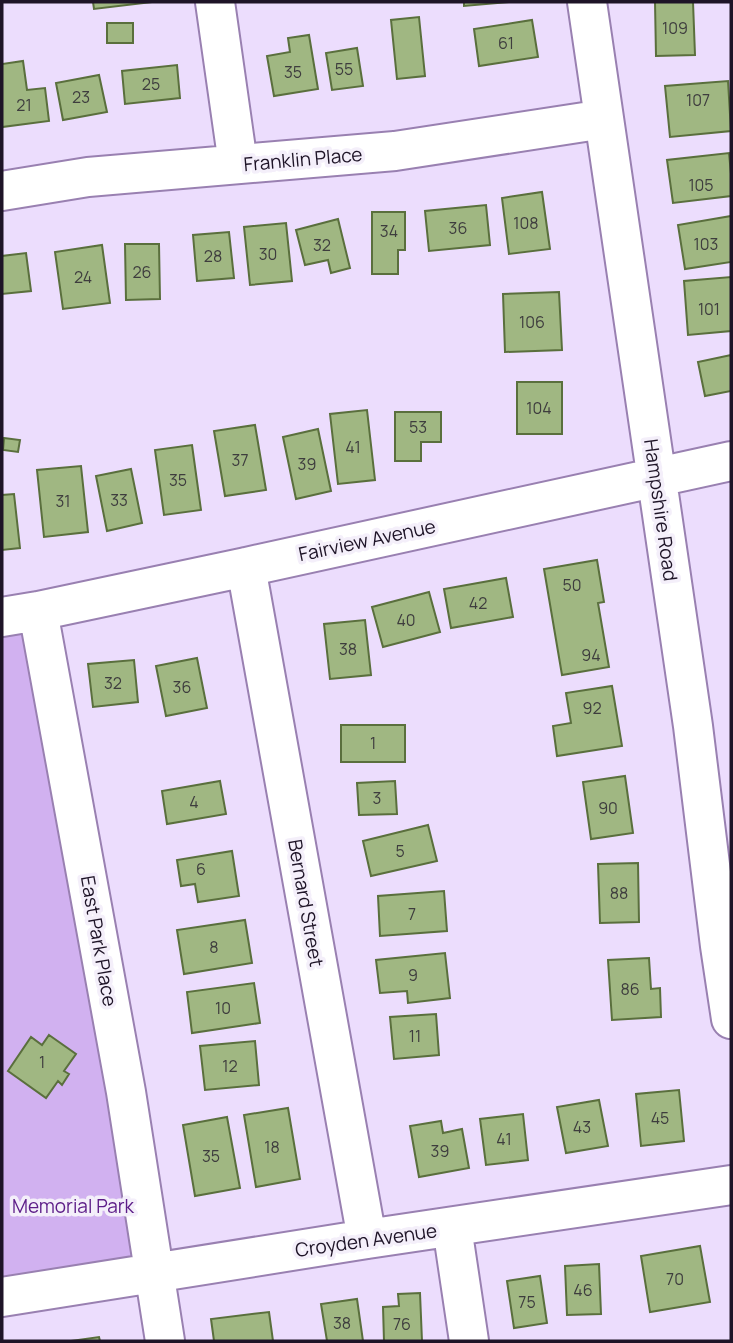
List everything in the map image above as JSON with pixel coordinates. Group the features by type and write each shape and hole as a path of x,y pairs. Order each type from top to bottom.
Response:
{"street":[{"path":"215,2 237,164"},
{"name":"Hampshire Road","path":"587,2 693,726 731,1019"},
{"name":"Franklin Place","path":"2,191 88,177 395,151 604,119"},
{"name":"Fairview Avenue","path":"20,614 731,461"},
{"name":"Bernard Street","path":"246,567 367,1239"},
{"name":"East Park Place","path":"20,614 126,1092 165,1341"},
{"name":"Croyden Avenue","path":"2,1297 731,1185"},
{"path":"452,1227 469,1341"}],"green space":[{"name":"Memorial Park","path":"38,611 155,1272 2,1297 2,617"}],"building":[{"path":"93,2 152,2 94,9"},
{"path":"464,2 509,2 464,6"},
{"path":"655,2 693,2 695,55 656,56"},
{"path":"419,17 425,76 397,79 391,20"},
{"path":"532,20 538,57 479,66 474,29"},
{"path":"107,23 133,23 133,43 107,43"},
{"path":"309,35 318,89 274,96 267,56 290,52 288,38"},
{"path":"357,48 363,86 332,90 326,53"},
{"path":"23,61 27,90 45,88 49,121 2,127 2,64"},
{"path":"177,65 180,98 125,104 122,71"},
{"path":"99,75 107,112 63,120 56,83"},
{"path":"728,81 731,131 670,137 665,86"},
{"path":"729,153 731,196 673,203 667,160"},
{"path":"542,192 550,249 509,254 502,198"},
{"path":"486,205 490,245 429,251 425,211"},
{"path":"372,212 405,212 405,250 398,250 398,274 372,274"},
{"path":"731,216 731,262 685,269 678,225"},
{"path":"338,219 350,268 331,273 328,260 305,265 296,230"},
{"path":"286,223 292,281 250,285 244,227"},
{"path":"229,232 234,278 197,281 193,235"},
{"path":"125,244 159,244 160,299 126,300"},
{"path":"102,245 110,303 63,309 55,252"},
{"path":"26,253 31,291 2,294 2,256"},
{"path":"731,277 731,331 688,335 684,281"},
{"path":"559,292 562,350 505,352 503,294"},
{"path":"731,355 731,391 705,396 698,362"},
{"path":"517,382 562,382 562,434 517,434"},
{"path":"367,410 375,480 338,484 330,414"},
{"path":"395,412 441,412 441,442 421,442 421,461 395,461"},
{"path":"255,425 266,490 225,496 214,431"},
{"path":"318,429 331,491 296,499 283,437"},
{"path":"4,438 20,440 18,452 3,450"},
{"path":"192,445 201,510 164,515 155,450"},
{"path":"81,466 88,532 44,537 37,470"},
{"path":"131,469 142,523 107,531 96,476"},
{"path":"14,494 20,548 2,550 2,495"},
{"path":"597,560 604,602 598,603 609,667 562,675 544,569"},
{"path":"506,578 513,617 451,628 444,589"},
{"path":"429,592 440,632 383,647 372,607"},
{"path":"365,620 371,675 330,679 324,624"},
{"path":"197,658 207,708 166,716 156,666"},
{"path":"134,660 138,702 93,707 88,664"},
{"path":"612,686 622,746 557,756 553,726 571,723 566,693"},
{"path":"341,725 405,725 405,762 341,762"},
{"path":"625,776 633,833 591,839 583,782"},
{"path":"220,781 226,814 167,824 162,791"},
{"path":"395,781 397,814 359,815 357,783"},
{"path":"428,825 437,861 371,876 363,841"},
{"path":"232,851 239,896 198,902 195,884 181,886 177,860"},
{"path":"638,863 639,922 600,923 598,864"},
{"path":"444,891 447,931 380,936 378,896"},
{"path":"245,920 252,963 184,974 177,930"},
{"path":"445,953 450,998 408,1003 407,991 380,993 376,960"},
{"path":"649,958 651,989 660,988 661,1017 612,1020 608,960"},
{"path":"254,983 260,1023 192,1033 187,992"},
{"path":"436,1014 439,1055 394,1059 390,1017"},
{"path":"49,1035 76,1054 64,1071 69,1074 62,1085 58,1081 46,1098 8,1071 31,1037 42,1045"},
{"path":"255,1041 259,1085 205,1090 200,1046"},
{"path":"679,1090 684,1141 641,1146 636,1094"},
{"path":"599,1100 608,1146 566,1153 557,1107"},
{"path":"288,1108 300,1179 256,1187 244,1115"},
{"path":"523,1114 528,1160 486,1165 480,1119"},
{"path":"227,1117 240,1188 195,1196 183,1125"},
{"path":"441,1121 443,1133 462,1129 469,1168 419,1177 410,1126"},
{"path":"700,1246 710,1302 650,1312 641,1256"},
{"path":"599,1264 601,1314 567,1315 565,1266"},
{"path":"540,1276 547,1323 514,1328 507,1281"},
{"path":"420,1293 422,1341 384,1341 383,1307 399,1306 398,1294"},
{"path":"357,1299 363,1341 327,1341 321,1304"},
{"path":"269,1312 273,1341 214,1341 211,1319"},
{"path":"99,1337 100,1341 71,1341"}]}
